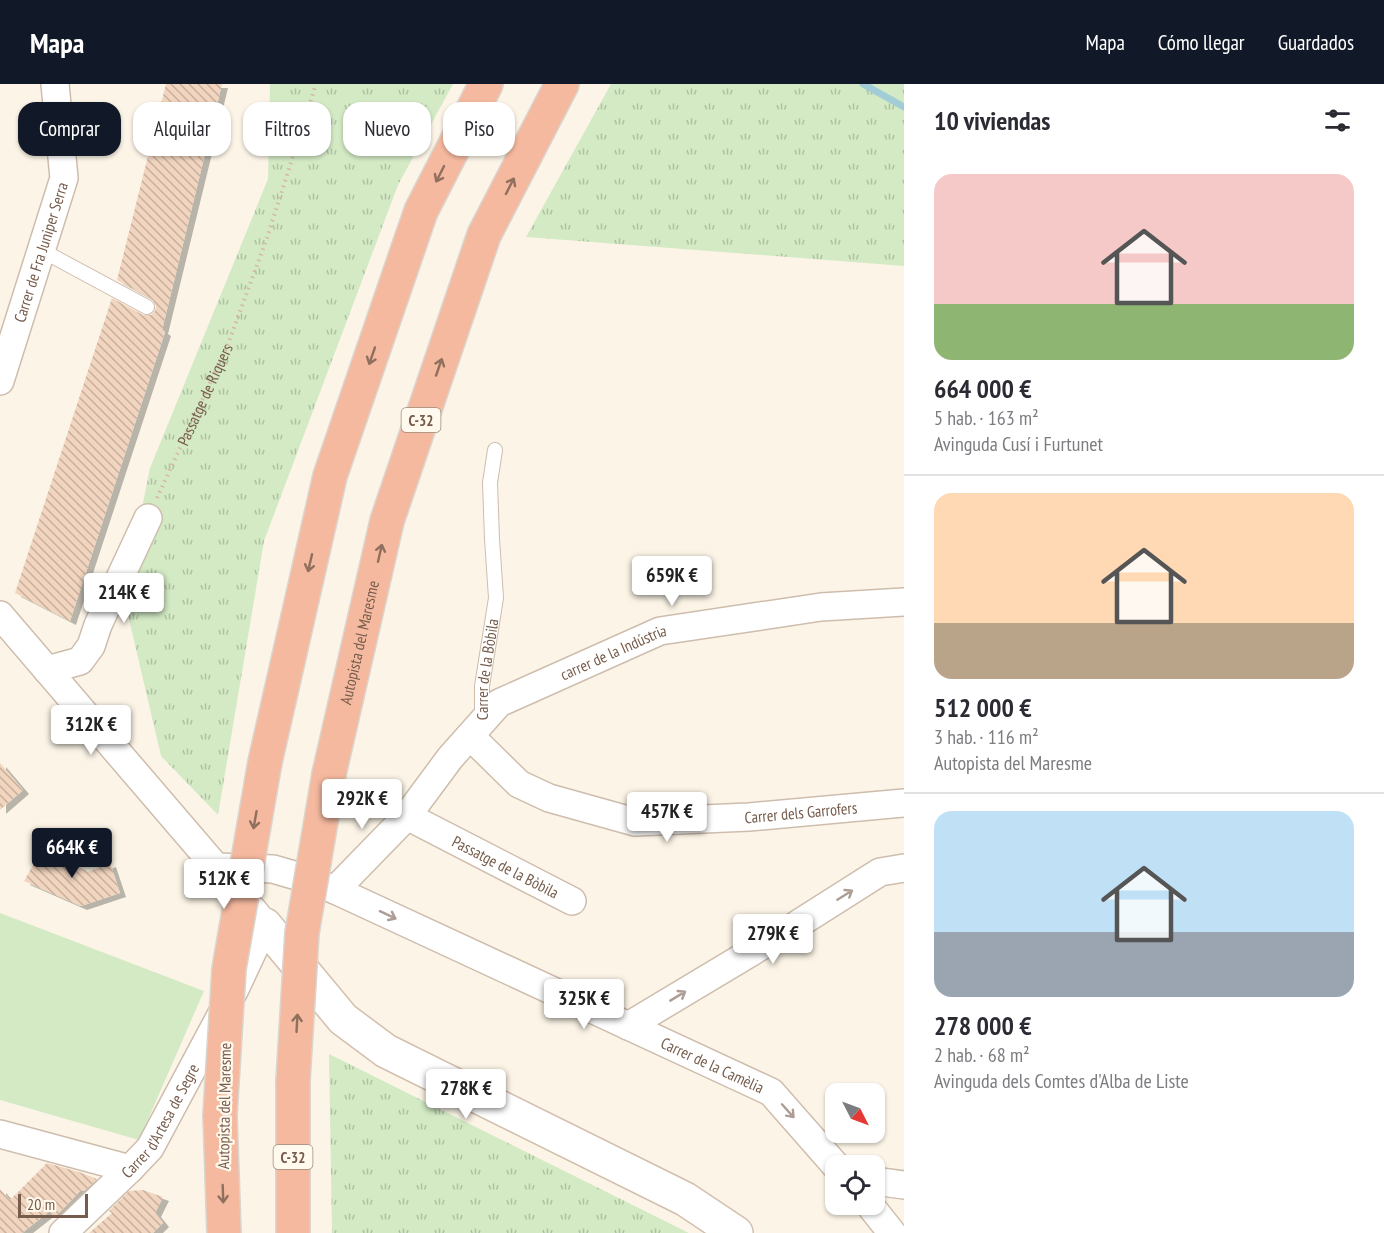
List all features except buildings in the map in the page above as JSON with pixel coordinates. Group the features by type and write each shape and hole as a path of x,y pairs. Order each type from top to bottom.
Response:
{"highway":[{"name":"Autopista del Maresme","path":"224,1233 220,1115 229,969 265,762 330,476 421,211 486,84"},
{"name":"Autopista del Maresme","path":"293,1233 293,1081 302,933 329,774 387,521 484,235 562,84"}],"street":[{"name":"Carrer de Fra Juniper Serra","path":"0,381 64,178 55,84"},
{"path":"47,670 80,661 91,646 98,625 148,518"},
{"name":"carrer de la Indústria","path":"476,729 499,703 660,632 821,607 904,602"},
{"path":"0,615 47,670 110,727 217,867 343,1019 386,1051 685,1199 736,1233"},
{"name":"Carrer dels Garrofers","path":"476,729 519,784 549,798 635,822 749,817 904,803"},
{"name":"Carrer de la Bòbila","path":"335,890 407,816 450,758 476,729"},
{"name":"Passatge de la Bòbila","path":"407,816 572,901"},
{"path":"217,867 273,869 335,890"},
{"path":"628,1026 880,872 904,868"},
{"name":"Carrer de la Camèlia","path":"335,890 771,1092 826,1155"},
{"name":"Carrer d'Artesa de Segre","path":"63,1233 150,1148 236,989 265,925"},
{"path":"5,1141 130,1169"},
{"path":"885,1182 904,1185"},
{"path":"878,1215 892,1233"}],"lane":[{"path":"41,250 147,307"},
{"name":"Carrer de la Bòbila","path":"476,729 496,598 490,483 495,450"}],"path":[{"name":"Passatge de Riquers","path":"148,518 228,344 267,238 316,84"}],"green space":[{"path":"270,84 453,84 431,124 431,102 343,102 343,156 414,156 398,185 264,541 218,815 161,756 124,598 150,468 268,179 268,156 331,156 331,102 270,102"},
{"path":"611,84 904,84 904,266 526,237"},
{"path":"0,913 204,991 139,1140 0,1100"},
{"path":"329,1054 683,1230 688,1233 332,1233"}],"waterway":[{"path":"863,84 904,107"}]}
